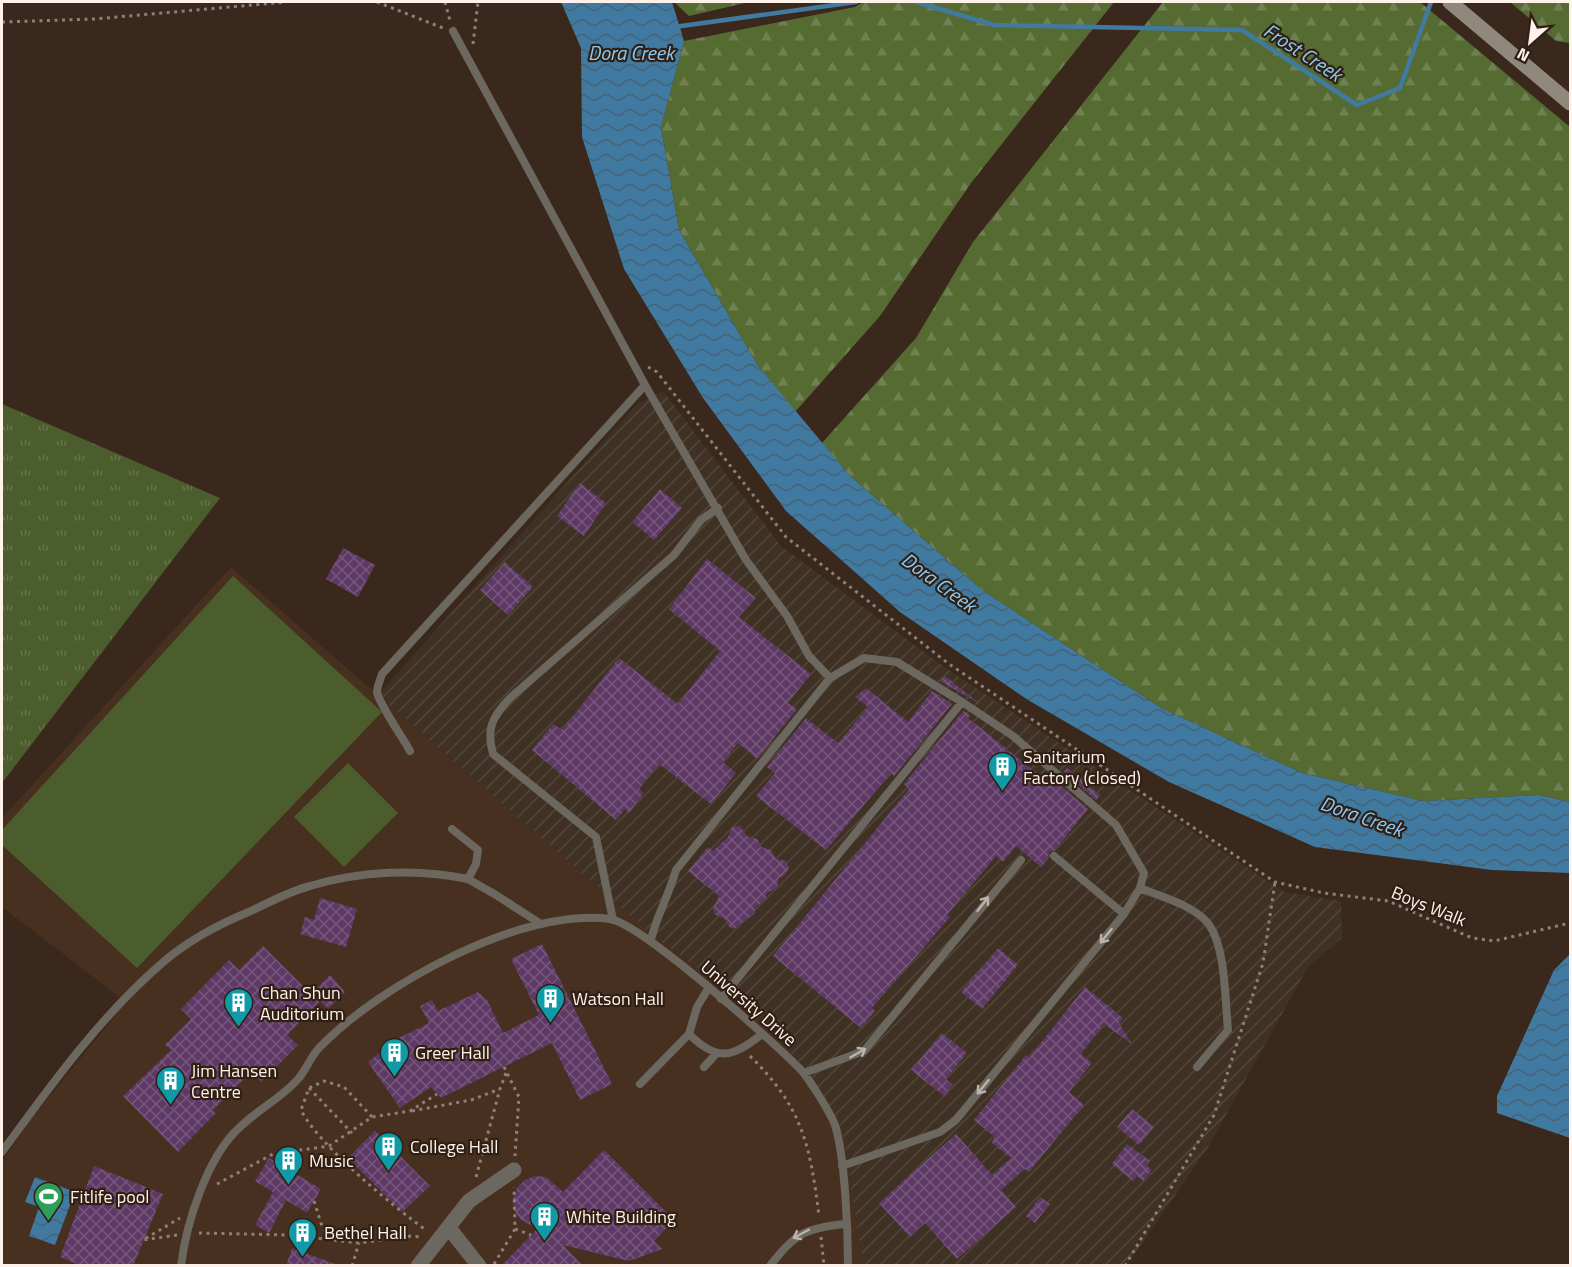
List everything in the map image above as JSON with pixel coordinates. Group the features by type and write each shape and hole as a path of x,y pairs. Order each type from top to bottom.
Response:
{"main road":[{"path":"1450,2 1570,103"}],"street":[{"path":"418,1266 470,1200 514,1170"},
{"path":"444,1233 479,1266"}],"lane":[{"path":"453,32 645,385 746,560 787,616 809,656 830,678"},
{"path":"410,751 391,715 381,705 377,690 382,674 645,385"},
{"path":"613,920 596,837 493,754 488,735 498,711 510,698 674,555 701,520 718,508"},
{"path":"651,940 676,870 830,678 864,658 897,662 1014,736 1116,825 1144,873 1140,888 1124,914 956,1120 940,1132 842,1166"},
{"path":"722,999 962,702"},
{"path":"452,829 478,850 476,864 468,879"},
{"path":"1054,856 1124,914"},
{"path":"804,1073 849,1059 871,1045 999,884 1021,860"},
{"path":"2,1152 48,1088 120,1004 162,962 215,926 309,886 367,875 442,873 468,879 496,894 541,924"},
{"path":"1140,888 1181,905 1206,920 1218,938 1228,1030 1197,1067"},
{"name":"University Drive","path":"181,1266 185,1233 209,1172 237,1129 299,1078 319,1048 370,1006 411,978 487,942 541,924 575,918 613,920 651,940 722,999 804,1073 834,1124 842,1166 848,1266"},
{"path":"640,1084 688,1034 697,1007 708,989"},
{"path":"688,1034 702,1048 716,1054 743,1049 762,1034"},
{"path":"704,1067 716,1054"},
{"path":"770,1266 790,1240 805,1230 845,1224"}],"path":[{"path":"2,22 95,19 286,2"},
{"path":"377,2 453,32"},
{"path":"445,2 453,32"},
{"path":"471,62 478,3"},
{"path":"630,357 657,372 786,537 949,664 1275,882 1263,963 1214,1115 1125,1266"},
{"name":"Boys Walk","path":"1275,882 1324,893 1388,901 1472,938 1494,941 1570,922"},
{"path":"743,1049 785,1098 801,1124 812,1160 824,1266"},
{"path":"470,1200 500,1089 507,1072"},
{"path":"299,1078 352,1132"},
{"path":"373,1117 344,1087 334,1082 324,1081 309,1088 300,1110 307,1123 329,1146 399,1210 444,1233"},
{"path":"444,1233 359,1244 290,1234 185,1233 143,1240 179,1219 199,1196 258,1160 273,1154 329,1146 373,1117 471,1100 500,1089"},
{"path":"410,1111 437,1094"},
{"path":"314,1201 329,1239"},
{"path":"515,1229 531,1235"},
{"path":"352,1266 359,1244"}],"shaded area":[{"path":"663,391 781,546 940,664 1284,892 1341,901 1342,938 1308,967 1207,1149 1127,1265 863,1265 745,1003 645,930 378,695 637,404"},
{"path":"231,567 656,938 745,1003 801,1064 842,1128 863,1265 2,1265 2,1162 28,1123 126,1002 2,907 2,818"}],"green space":[{"path":"674,2 749,2 689,16"},
{"path":"863,2 1114,2 971,183 880,316 795,412 758,366 679,230 661,127 684,41 855,7"},
{"path":"1163,2 1420,2 1570,127 1570,802 1538,795 1423,801 1302,773 1161,708 982,590 850,476 822,443 916,338 973,242"},
{"path":"1510,2 1570,2 1570,43 1556,41"},
{"path":"2,404 220,498 2,783"},
{"path":"233,576 382,712 137,968 2,845 2,830"},
{"path":"348,763 398,813 344,867 294,817"}],"water":[{"name":"Dora Creek","path":"561,2 672,2 684,41 661,127 679,230 758,366 850,476 982,590 1161,708 1302,773 1423,801 1538,795 1570,802 1570,873 1492,870 1315,847 1169,782 1028,700 900,612 786,511 703,398 624,269 582,137 581,48"},
{"path":"1570,954 1570,1138 1497,1113 1497,1096 1554,970"},
{"name":"Fitlife pool","path":"35,1177 75,1192 55,1245 29,1236 39,1207 25,1202"}],"building":[{"path":"580,483 606,503 584,536 557,516"},
{"path":"660,489 682,508 654,540 632,522"},
{"path":"343,548 375,565 358,597 326,579"},
{"path":"707,559 756,598 739,617 811,674 788,703 797,709 757,759 738,743 723,762 736,773 711,804 659,764 639,789 644,793 629,813 625,809 616,820 532,750 553,724 562,730 619,658 678,704 720,651 669,609"},
{"path":"505,562 533,587 508,615 480,590"},
{"path":"945,676 980,704 940,681"},
{"path":"866,688 908,722 932,691 952,704 894,776 891,773 826,850 756,796 775,773 767,767 806,718 838,743 868,707 855,697"},
{"path":"963,711 970,715 968,718 1053,786 1056,782 1088,809 1055,850 1049,852 1048,859 1041,867 1016,846 1003,862 996,856 947,915 950,917 872,1008 875,1011 861,1028 773,956 909,789 904,784"},
{"path":"1067,768 1100,795 1096,800 1064,772"},
{"path":"740,826 747,836 757,839 761,847 771,850 776,859 786,861 789,868 785,875 779,878 777,888 767,893 765,901 756,906 754,914 734,929 729,927 725,919 714,914 713,908 719,896 688,871 708,847 713,851 728,837 732,827"},
{"path":"320,898 357,909 346,947 300,934 305,917 314,920"},
{"name":"Watson Hall","path":"542,944 612,1084 580,1100 552,1043 441,1098 431,1087 400,1108 368,1062 397,1039 429,1023 420,1006 432,1000 438,1011 478,992 487,1000 503,1033 539,1015 511,959"},
{"name":"Chan Shun Auditorium","path":"263,946 311,994 330,975 345,992 328,1009 320,1001 287,1035 298,1045 261,1082 251,1072 213,1110 216,1113 178,1152 123,1096 171,1050 165,1045 191,1019 181,1009 229,960 239,970"},
{"path":"998,948 1018,965 982,1009 961,992"},
{"path":"1085,987 1123,1018 1119,1023 1132,1044 1104,1024 1081,1054 1092,1063 1069,1092 1084,1105 1029,1172 1025,1169 1001,1190 1016,1207 957,1259 925,1223 910,1237 879,1203 956,1134 992,1175 1011,1158 991,1142 995,1137 974,1120 1026,1055 1029,1058"},
{"path":"942,1033 967,1053 946,1079 953,1085 944,1096 911,1070"},
{"path":"1132,1109 1154,1127 1139,1145 1117,1127"},
{"name":"College Hall","path":"375,1131 430,1186 402,1212 348,1158"},
{"path":"1127,1144 1150,1161 1147,1166 1152,1170 1143,1181 1137,1176 1133,1181 1112,1164"},
{"path":"604,1150 674,1220 654,1241 662,1249 629,1261 563,1245 583,1266 501,1266 537,1229 520,1219 514,1210 513,1199 517,1188 525,1180 535,1176 546,1177 563,1192"},
{"name":"Music","path":"269,1158 321,1189 307,1213 286,1200 269,1233 255,1225 273,1192 255,1181"},
{"path":"94,1166 163,1194 133,1266 82,1266 60,1257"},
{"path":"1040,1197 1050,1204 1035,1223 1026,1216"},
{"name":"Bethel Hall","path":"292,1248 335,1264 335,1266 286,1266"}],"waterway":[{"name":"Frost Creek","path":"674,27 856,2"},
{"name":"Frost Creek","path":"916,2 994,25 1242,30 1357,105 1400,88 1431,2"}],"place":[{"name":"Sanitarium Factory (closed)","path":"1002,792"},
{"name":"Watson Hall","path":"551,1024"},
{"name":"Chan Shun Auditorium","path":"239,1028"},
{"name":"Greer Hall","path":"394,1078"},
{"name":"Jim Hansen Centre","path":"170,1106"},
{"name":"College Hall","path":"389,1172"},
{"name":"Music","path":"288,1186"},
{"name":"Fitlife pool","path":"49,1222"},
{"name":"White Building","path":"545,1242"},
{"name":"Bethel Hall","path":"303,1258"}]}
